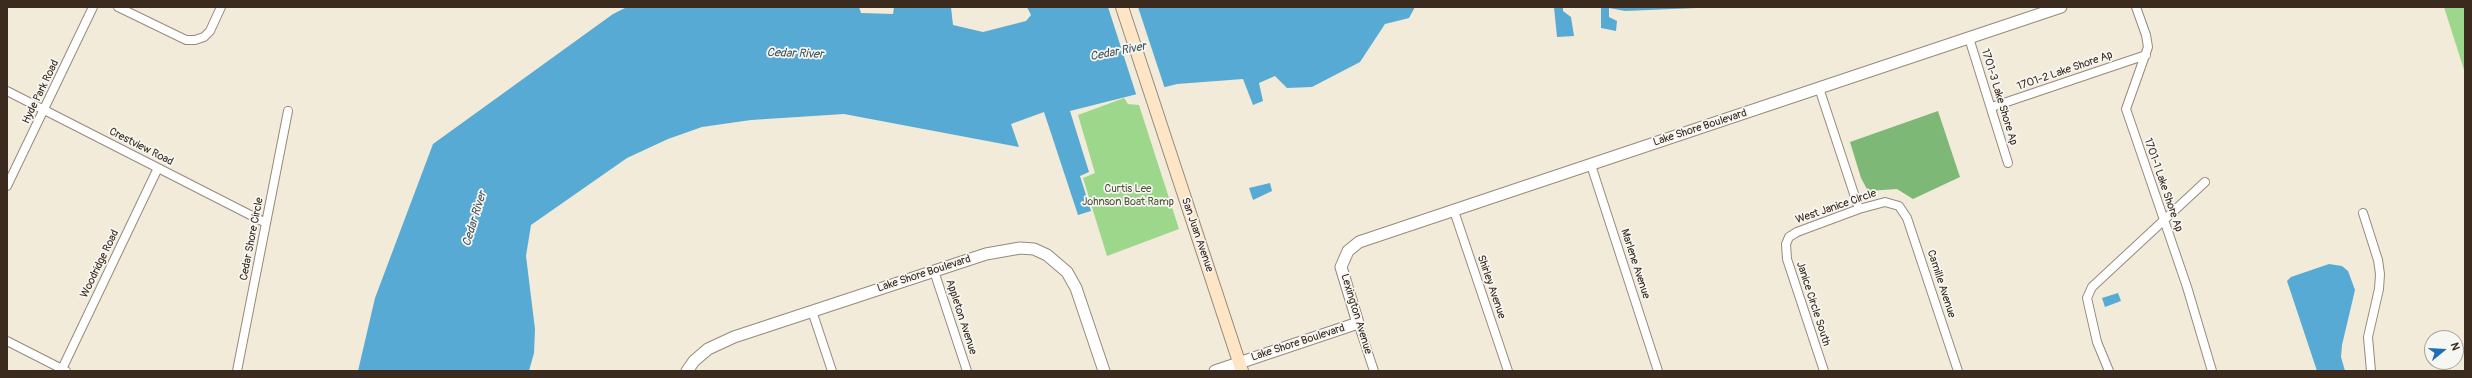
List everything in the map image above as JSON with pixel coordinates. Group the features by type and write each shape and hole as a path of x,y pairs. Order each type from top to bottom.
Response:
{"main road":[{"name":"San Juan Avenue","path":"1122,7 1241,367"}],"street":[{"name":"Hyde Park Road","path":"7,186 93,7"},
{"path":"118,7 186,40 195,40 204,37 210,31 222,7"},
{"name":"Lake Shore Boulevard","path":"1344,256 1359,242 2061,7"},
{"name":"1701-1 Lake Shore Ap","path":"2136,7 2146,35 2146,55 2126,109 2187,287 2212,371"},
{"name":"1701-3 Lake Shore Ap","path":"1969,38 2008,163"},
{"name":"1701-2 Lake Shore Ap","path":"1992,108 2146,55"},
{"path":"1819,88 1859,209"},
{"name":"Crestview Road","path":"7,91 266,223"},
{"name":"Cedar Shore Circle","path":"237,371 288,111"},
{"name":"Marlene Avenue","path":"1591,165 1658,371"},
{"name":"Woodridge Road","path":"65,370 158,168"},
{"path":"2109,371 2097,342 2087,298 2092,287 2205,182"},
{"name":"West Janice Circle","path":"1786,244 1789,237 1797,232 1859,209 1885,202 1899,206"},
{"name":"Camille Avenue","path":"1899,206 1907,218 1958,371"},
{"name":"Shirley Avenue","path":"1454,211 1508,371"},
{"path":"2363,213 2378,260 2380,274 2379,289 2368,337 2372,371"},
{"name":"Janice Circle South","path":"1786,244 1787,258 1824,371"},
{"name":"Lake Shore Boulevard","path":"687,371 695,366 721,342 934,270 1006,249 1034,250 1047,255 1067,272 1076,288 1104,371"},
{"name":"Lexington Avenue","path":"1344,256 1342,267 1343,276 1374,371"},
{"name":"Appleton Avenue","path":"934,270 967,371"},
{"path":"812,310 832,371"},
{"name":"Lake Shore Boulevard","path":"1215,371 1241,367 1358,324"},
{"path":"8,344 65,370"}],"green space":[{"path":"2444,7 2465,7 2465,73"},
{"name":"Curtis Lee Johnson Boat Ramp","path":"1124,98 1128,104 1139,105 1179,229 1107,256 1083,178 1095,173 1078,115"},
{"path":"1938,111 1960,177 1913,199 1897,189 1868,191 1861,178 1850,142"}],"water":[{"name":"Cedar River","path":"627,7 859,7 861,13 893,14 894,7 951,7 953,25 983,32 1026,21 1031,15 1027,7 1415,7 1409,18 1385,24 1360,62 1312,87 1287,88 1275,76 1259,83 1263,101 1253,105 1243,79 1177,84 1070,111 1089,172 1080,176 1091,211 1078,215 1044,112 1011,124 1019,147 844,114 751,120 702,127 668,139 627,158 531,225 526,256 535,329 534,353 529,371 358,371 375,298 433,144 613,14"},
{"path":"1554,7 1563,7 1563,11 1571,17 1574,36 1557,37"},
{"path":"1601,7 1720,7 1625,11 1609,8 1609,17 1617,21 1616,31 1601,28"},
{"path":"1270,183 1272,191 1253,200 1249,188"},
{"path":"2329,264 2342,266 2348,271 2355,290 2342,345 2341,357 2345,371 2317,371 2287,281 2291,277"},
{"path":"2118,293 2121,301 2105,307 2102,298"}],"pier":[{"path":"1108,7 1138,7 1165,89 1137,97"}]}
